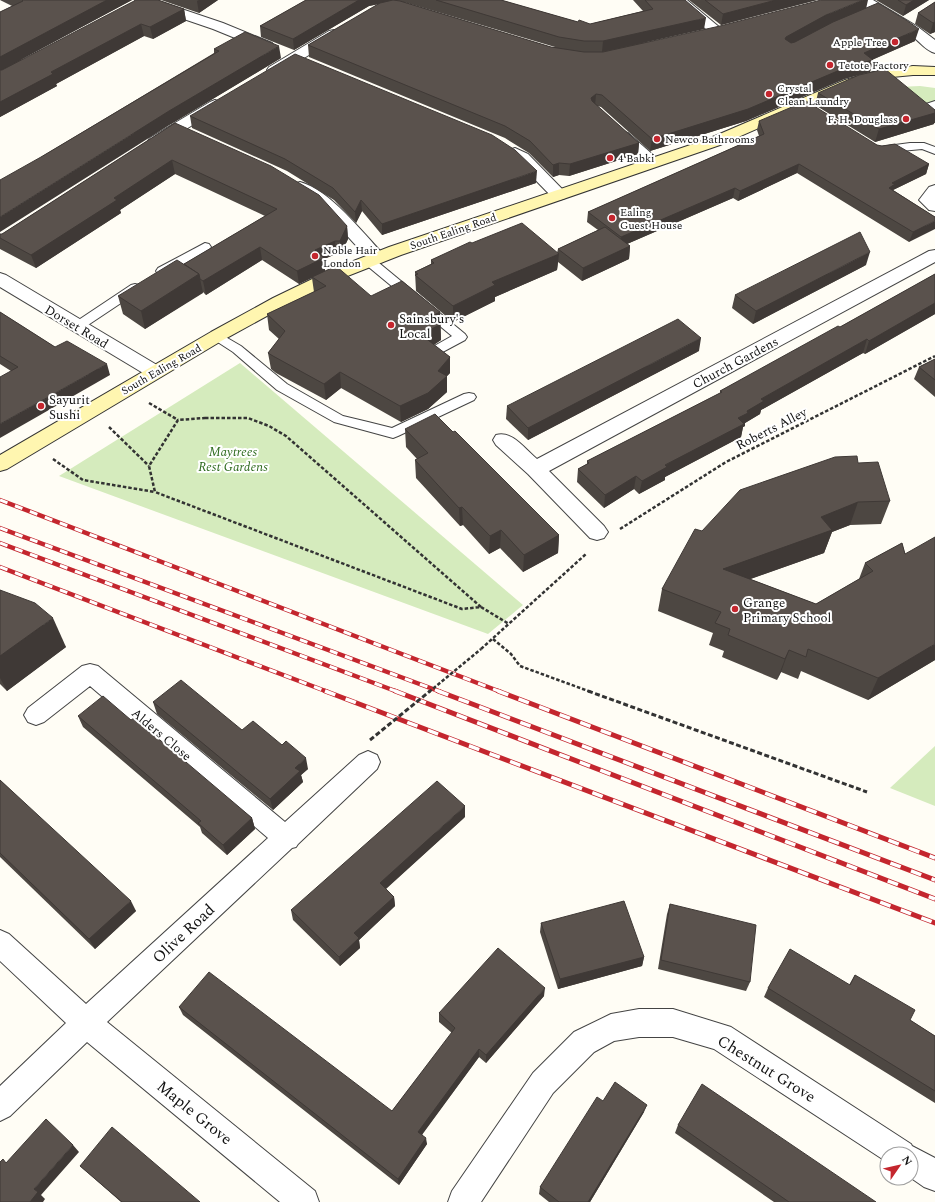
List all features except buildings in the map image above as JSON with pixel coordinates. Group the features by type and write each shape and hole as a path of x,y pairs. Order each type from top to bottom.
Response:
{"main road":[{"name":"South Ealing Road","path":"0,464 217,336 279,302 339,273 559,194 656,163 714,142 807,107 850,83 870,77 918,69 935,71"}],"street":[{"path":"679,0 718,32"},
{"path":"863,0 871,12 902,24 935,49"},
{"path":"143,3 218,26 303,60"},
{"path":"902,24 915,17"},
{"path":"263,77 303,60 347,26"},
{"path":"703,35 733,28"},
{"path":"144,149 230,96"},
{"path":"177,128 198,137"},
{"path":"504,146 522,157 559,194"},
{"path":"287,179 328,204 373,260"},
{"path":"935,190 927,200 935,206"},
{"name":"Church Gardens","path":"535,469 935,255"},
{"name":"Dorset Road","path":"0,279 154,372"},
{"path":"504,440 597,532"},
{"name":"Alders Close","path":"36,715 90,673 287,838"},
{"name":"Olive Road","path":"0,1106 86,1023 287,838 369,751"},
{"name":"Maple Grove","path":"0,943 35,978 86,1023 304,1202"},
{"name":"Chestnut Grove","path":"463,1202 543,1083 584,1042 611,1028 639,1023 673,1023 721,1037 889,1146"},
{"path":"919,1165 935,1176"}],"lane":[{"path":"613,125 656,163"},
{"path":"871,146 879,150 910,146 924,146 935,151"},
{"path":"78,326 151,278 205,247"},
{"path":"373,260 461,337 433,352"},
{"path":"217,336 237,350 282,387 339,419 368,427 393,433 469,397"}],"path":[{"name":"Roberts Alley","path":"621,528 726,462 935,356"},
{"path":"126,389 178,420 205,418 248,418 269,426 286,436 482,607 509,624"},
{"path":"149,466 178,420"},
{"path":"107,426 149,466 155,492"},
{"path":"51,458 83,480 155,492 462,609 482,607"},
{"path":"369,751 583,557"},
{"path":"492,639 511,654 520,666 867,792"}],"green space":[{"path":"920,86 935,88 935,102 918,105 898,87"},
{"name":"Maytrees Rest Gardens","path":"240,363 523,605 488,634 59,476"},
{"path":"935,746 935,806 890,788"}],"railway":[{"path":"0,500 501,692"},
{"path":"0,528 441,692"},
{"path":"0,543 398,692"},
{"path":"0,567 328,692"},
{"path":"325,691 935,923"},
{"path":"395,691 935,899"},
{"path":"438,691 935,880"},
{"path":"498,691 935,858"}],"place":[{"name":"Apple Tree","path":"895,42"},
{"name":"Tetote Factory","path":"830,65"},
{"name":"Crystal Clean Laundry","path":"769,94"},
{"name":"F. H. Douglass","path":"906,119"},
{"name":"Newco Bathrooms","path":"657,139"},
{"name":"4 Babki","path":"610,158"},
{"name":"Ealing Guest House","path":"612,218"},
{"name":"Noble Hair London","path":"315,256"},
{"name":"Sainsbury's Local","path":"391,325"},
{"name":"Sayurit Sushi","path":"41,406"},
{"name":"Grange Primary School","path":"735,609"}]}
